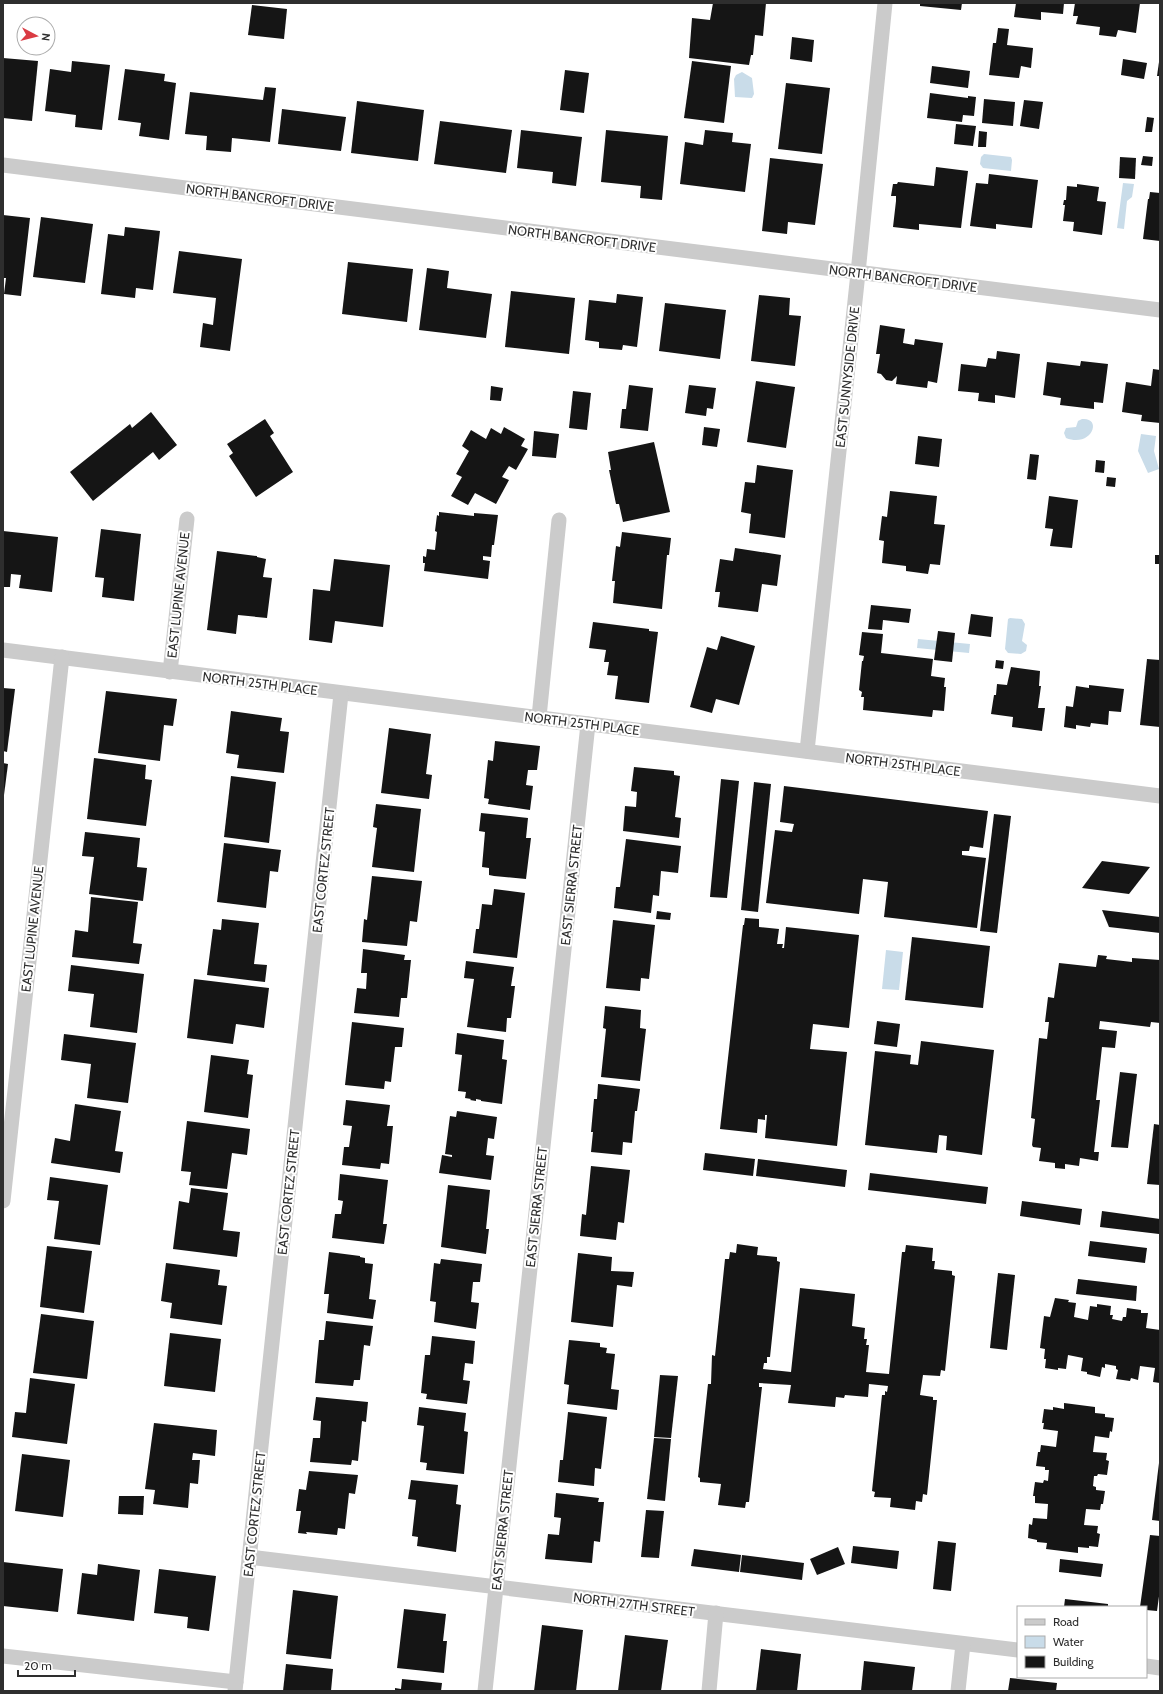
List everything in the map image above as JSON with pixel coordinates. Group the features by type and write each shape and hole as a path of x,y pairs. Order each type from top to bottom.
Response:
{"street":[{"name":"EAST SUNNYSIDE DRIVE","path":"806,751 858,273 885,3"},
{"name":"NORTH BANCROFT DRIVE","path":"3,165 1160,310"},
{"name":"EAST LUPINE AVENUE","path":"170,672 187,519"},
{"path":"539,717 559,520"},
{"name":"NORTH 25TH PLACE","path":"3,650 341,694 539,717 1160,796"},
{"name":"EAST LUPINE AVENUE","path":"3,1201 62,658"},
{"name":"EAST CORTEZ STREET","path":"236,1687 341,694"},
{"name":"EAST SIERRA STREET","path":"485,1691 588,724"},
{"name":"NORTH 27TH STREET","path":"249,1557 1017,1650"},
{"path":"708,1691 716,1614"},
{"path":"958,1691 963,1644"},
{"path":"3,1656 236,1687"},
{"path":"1147,1666 1160,1668"}],"water":[{"path":"742,72 752,78 754,94 752,98 735,97 734,79 736,75"},
{"path":"984,154 1011,157 1011,171 983,168 980,164 981,157"},
{"path":"1123,183 1134,184 1132,197 1127,201 1124,229 1117,228"},
{"path":"1082,419 1088,420 1092,423 1092,432 1082,439 1075,440 1066,438 1064,433 1066,428 1076,427 1078,421"},
{"path":"1141,434 1156,436 1154,451 1159,469 1148,473 1138,451"},
{"path":"1008,619 1022,619 1025,624 1022,641 1027,645 1026,651 1021,654 1008,653 1005,649"},
{"path":"918,639 970,644 969,653 917,648"},
{"path":"886,950 903,952 899,990 882,989"}],"building":[{"path":"713,3 766,3 763,36 755,35 753,55 751,55 749,65 689,58 692,18 710,20"},
{"path":"920,3 962,3 961,10 920,6"},
{"path":"1016,3 1064,3 1063,14 1041,12 1041,20 1014,17"},
{"path":"1075,3 1140,3 1136,33 1118,30 1116,37 1099,35 1100,27 1076,24 1078,16 1073,16"},
{"path":"252,5 287,9 284,39 248,35"},
{"path":"998,28 1009,29 1007,45 1033,48 1031,68 1021,66 1019,78 989,75 993,43 996,43"},
{"path":"792,37 814,40 812,62 790,59"},
{"path":"3,58 38,61 32,121 3,118"},
{"path":"1123,59 1147,63 1144,79 1121,75"},
{"path":"72,61 110,65 102,130 75,127 76,115 45,111 50,69 71,72"},
{"path":"692,61 731,66 724,123 684,118"},
{"path":"1159,62 1160,76 1157,76"},
{"path":"932,66 970,71 968,88 930,83"},
{"path":"125,69 165,74 164,81 176,83 169,140 139,136 141,123 118,120"},
{"path":"565,70 589,73 584,113 560,110"},
{"path":"786,83 830,88 822,154 778,149"},
{"path":"265,87 276,88 270,142 232,138 231,152 206,150 207,136 185,134 190,92 263,100"},
{"path":"930,93 968,98 968,96 976,97 974,116 963,115 962,122 927,118"},
{"path":"984,99 1015,102 1013,126 982,123"},
{"path":"1024,100 1043,102 1039,129 1020,126"},
{"path":"357,101 424,110 418,161 351,153"},
{"path":"282,109 346,117 341,151 278,144"},
{"path":"1147,117 1154,118 1152,132 1145,132"},
{"path":"440,121 512,130 506,173 434,164"},
{"path":"956,124 976,126 973,146 954,144"},
{"path":"521,130 582,137 576,186 552,183 553,172 517,168"},
{"path":"606,130 668,136 662,200 640,198 641,186 601,182"},
{"path":"705,130 733,133 732,142 751,144 745,192 680,184 685,142 703,145"},
{"path":"979,131 987,132 986,147 978,147"},
{"path":"1143,156 1153,157 1152,166 1141,165"},
{"path":"1120,157 1136,158 1135,179 1119,178"},
{"path":"770,158 823,164 815,225 788,222 787,234 762,231"},
{"path":"936,167 968,171 961,228 919,224 919,230 893,227 896,196 891,196 893,184 897,184 898,182 934,186"},
{"path":"989,174 1038,180 1032,228 996,224 996,229 970,226 976,183 988,184"},
{"path":"1077,184 1099,187 1097,201 1106,202 1102,235 1073,231 1074,222 1063,221 1065,205 1063,205 1064,200 1066,200 1067,186 1077,187"},
{"path":"1150,192 1160,193 1160,241 1143,239"},
{"path":"3,215 30,218 21,296 4,294 6,278 3,278"},
{"path":"41,217 93,224 85,283 33,277"},
{"path":"125,227 160,231 153,290 136,288 135,298 101,294 108,234 124,236"},
{"path":"179,251 242,259 230,351 200,347 203,323 213,325 216,298 173,293"},
{"path":"348,262 413,269 407,322 342,314"},
{"path":"427,268 449,271 447,288 492,294 486,338 419,330"},
{"path":"511,291 575,298 569,354 505,347"},
{"path":"617,294 643,297 637,347 623,345 622,350 599,348 599,342 585,340 589,300 616,303"},
{"path":"759,295 790,298 789,315 801,316 795,366 751,361"},
{"path":"665,303 726,310 720,359 659,351"},
{"path":"880,325 905,329 903,343 914,345 915,339 943,343 937,383 928,381 927,388 896,384 897,376 892,381 886,380 881,374 877,373 880,354 876,354"},
{"path":"997,351 1020,354 1015,398 995,395 995,403 978,401 979,393 958,391 961,364 986,367 988,358 996,359"},
{"path":"1081,361 1108,364 1103,403 1094,402 1094,409 1060,405 1061,398 1043,395 1047,362 1080,366"},
{"path":"1153,369 1160,370 1160,423 1141,421 1142,415 1122,412 1126,382 1151,386"},
{"path":"756,381 795,387 786,448 747,442"},
{"path":"629,385 653,388 648,431 620,428 622,409 626,409"},
{"path":"689,385 716,388 713,409 707,408 706,416 685,413"},
{"path":"491,386 503,388 501,401 490,400"},
{"path":"573,391 591,393 587,430 569,428"},
{"path":"151,412 177,445 159,460 153,452 93,501 70,472 130,424 132,428"},
{"path":"265,419 274,433 270,436 293,472 256,497 229,456 233,453 227,444"},
{"path":"504,427 525,439 521,446 528,449 516,470 509,466 502,477 509,480 496,504 475,493 468,505 451,496 462,477 456,474 469,451 462,446 471,430 486,439 491,428 501,434"},
{"path":"704,427 720,429 717,447 702,445"},
{"path":"534,431 559,434 556,458 532,456"},
{"path":"918,436 942,439 939,467 915,464"},
{"path":"654,442 670,512 623,522 619,504 616,504 609,470 611,470 608,452"},
{"path":"1030,454 1039,455 1036,480 1027,479"},
{"path":"1096,460 1105,461 1104,473 1095,472"},
{"path":"757,465 793,470 785,538 749,533 751,514 741,512 745,482 755,483"},
{"path":"1107,477 1116,478 1115,487 1106,486"},
{"path":"890,491 937,496 934,524 945,525 940,565 930,564 928,574 906,571 906,566 882,563 884,541 879,540 882,516 887,517"},
{"path":"1049,496 1078,500 1072,548 1050,546 1053,529 1045,528"},
{"path":"439,512 474,516 474,513 498,515 491,557 483,556 483,560 490,561 488,579 424,571 425,563 423,563 423,556 426,557 427,549 435,550 437,532 435,531 437,515 439,516"},
{"path":"101,529 141,534 134,601 102,597 104,578 95,577"},
{"path":"3,531 58,537 52,592 19,588 21,575 11,574 10,587 3,587"},
{"path":"622,532 671,538 669,555 667,555 662,609 613,603 615,581 612,581 616,546 620,547"},
{"path":"735,548 781,555 777,586 762,584 758,612 718,607 720,592 715,592 720,559 733,561"},
{"path":"217,551 257,556 266,559 263,577 272,578 267,618 238,615 236,634 207,630"},
{"path":"1155,555 1160,555 1160,564 1155,564"},
{"path":"334,559 390,565 383,627 335,621 332,643 309,640 313,589 330,591"},
{"path":"871,605 911,609 909,623 883,620 882,630 868,629"},
{"path":"971,614 993,617 991,637 968,634"},
{"path":"593,622 649,629 649,631 658,632 649,703 615,699 618,676 607,675 609,662 604,662 606,650 589,648"},
{"path":"938,631 955,633 952,662 934,660"},
{"path":"862,632 883,634 881,653 933,659 931,676 945,678 944,687 946,687 944,711 933,710 932,717 863,710 864,697 861,697 862,692 859,690 862,661 864,656 859,655"},
{"path":"721,636 755,646 739,705 716,699 712,713 690,707 707,647 717,650"},
{"path":"1147,659 1160,660 1160,727 1140,725"},
{"path":"996,660 1004,661 1003,669 995,668"},
{"path":"1011,667 1040,671 1039,686 1041,686 1038,708 1045,708 1042,731 1012,727 1013,717 991,714 997,684 1007,685"},
{"path":"1089,685 1124,689 1121,712 1109,711 1108,725 1091,723 1090,727 1076,725 1076,729 1064,727 1066,706 1073,707 1076,686 1089,688"},
{"path":"3,688 15,689 7,752 3,751"},
{"path":"106,691 177,699 173,726 164,725 160,761 98,753"},
{"path":"231,711 282,718 280,731 289,732 284,773 237,768 239,755 226,753"},
{"path":"389,728 431,734 426,774 432,775 429,799 381,793"},
{"path":"495,741 540,746 537,770 528,770 526,785 533,786 530,810 488,804 489,799 484,798 488,760 493,761"},
{"path":"94,758 146,765 145,779 152,780 146,826 87,819"},
{"path":"3,763 8,764 4,795 3,795"},
{"path":"634,767 674,771 674,775 680,776 675,817 681,818 679,838 623,831 625,806 636,807 637,792 631,791"},
{"path":"231,776 276,782 269,843 224,837"},
{"path":"721,779 739,781 727,898 710,897"},
{"path":"754,782 771,784 758,912 741,910"},
{"path":"784,786 988,811 983,848 970,846 969,851 962,851 962,855 986,858 977,928 884,917 888,882 863,879 859,914 766,903 775,830 792,832 794,824 780,822"},
{"path":"376,804 421,809 414,872 372,867 377,828 373,827"},
{"path":"481,813 528,818 526,838 531,838 526,879 489,875 489,868 482,867 485,832 479,831"},
{"path":"994,814 1011,816 997,933 980,931"},
{"path":"85,832 140,838 137,867 147,868 143,901 89,894 94,857 82,856"},
{"path":"626,839 681,846 678,873 661,871 659,896 653,895 651,913 614,908 616,887 620,887"},
{"path":"224,843 281,850 278,872 270,871 266,908 217,902"},
{"path":"1102,861 1150,867 1129,894 1082,888"},
{"path":"372,876 422,881 417,922 410,921 407,946 362,942 364,919 367,920"},
{"path":"494,889 525,893 517,958 473,953 476,929 479,929 482,904 492,905"},
{"path":"91,897 138,902 133,943 142,944 139,964 72,957 75,930 88,932"},
{"path":"1102,910 1160,917 1160,933 1109,927"},
{"path":"657,911 671,913 670,920 656,919"},
{"path":"745,918 759,919 759,927 779,929 777,944 783,944 782,948 784,948 786,927 859,935 849,1028 813,1024 810,1049 847,1052 837,1146 765,1138 767,1115 765,1115 765,1120 758,1119 757,1133 720,1129"},
{"path":"222,919 259,923 254,964 267,965 265,982 207,975 213,929 221,930"},
{"path":"613,920 655,925 649,979 641,978 640,991 606,988"},
{"path":"912,937 990,946 983,1008 905,1000"},
{"path":"363,949 405,955 404,960 411,960 407,998 401,998 399,1017 354,1013 357,988 366,989 367,973 361,973"},
{"path":"1098,955 1107,956 1106,959 1132,962 1132,958 1160,960 1160,1023 1151,1022 1150,1027 1100,1021 1099,1029 1117,1031 1115,1048 1102,1047 1096,1100 1100,1100 1094,1152 1099,1152 1098,1161 1080,1158 1079,1166 1065,1164 1065,1169 1055,1168 1055,1163 1039,1161 1041,1148 1033,1147 1032,1145 1035,1119 1031,1118 1039,1038 1047,1039 1049,1022 1045,1022 1048,997 1054,998 1059,963 1096,967"},
{"path":"466,961 514,967 511,986 515,986 511,1018 507,1018 506,1032 467,1027 474,979 464,978"},
{"path":"71,965 144,974 137,1033 90,1027 94,994 68,991"},
{"path":"194,979 269,988 264,1028 236,1024 233,1044 187,1038"},
{"path":"605,1006 641,1010 640,1028 646,1029 640,1081 601,1077 606,1029 603,1028"},
{"path":"877,1021 900,1024 897,1047 874,1044"},
{"path":"352,1022 404,1028 402,1047 395,1047 391,1082 385,1081 384,1089 345,1085"},
{"path":"457,1033 504,1040 502,1059 507,1060 502,1104 476,1099 476,1101 470,1100 471,1099 465,1098 466,1092 458,1091 462,1055 455,1054"},
{"path":"64,1034 136,1043 128,1103 87,1098 91,1064 61,1060"},
{"path":"921,1041 994,1050 982,1155 946,1150 947,1136 939,1135 937,1153 865,1145 875,1051 911,1055 910,1064 918,1065"},
{"path":"211,1055 249,1060 247,1074 253,1075 248,1118 204,1112"},
{"path":"1120,1072 1137,1074 1128,1148 1111,1147"},
{"path":"598,1084 640,1089 637,1111 635,1111 632,1143 623,1142 622,1155 591,1152 594,1099 597,1099"},
{"path":"346,1100 390,1105 387,1126 393,1126 389,1164 381,1163 380,1169 342,1165 344,1147 349,1147 352,1126 343,1125"},
{"path":"75,1104 121,1111 115,1151 123,1152 120,1173 51,1163 55,1138 70,1141"},
{"path":"457,1111 497,1117 494,1139 488,1138 486,1155 494,1156 491,1180 439,1173 442,1155 452,1157 452,1155 445,1154 450,1116 456,1117"},
{"path":"187,1121 250,1129 247,1155 232,1153 227,1189 189,1185 191,1172 181,1171"},
{"path":"1154,1124 1160,1125 1160,1185 1147,1184"},
{"path":"705,1153 755,1159 753,1176 703,1170"},
{"path":"758,1159 847,1170 845,1187 756,1176"},
{"path":"591,1166 630,1170 624,1223 618,1222 616,1240 580,1236 582,1214 586,1215"},
{"path":"870,1173 988,1187 986,1204 868,1190"},
{"path":"340,1174 388,1180 383,1224 387,1224 384,1244 332,1238 335,1214 341,1214 343,1201 338,1200"},
{"path":"50,1177 108,1185 100,1245 54,1239 59,1201 47,1200"},
{"path":"448,1185 490,1190 486,1229 489,1229 486,1254 441,1247"},
{"path":"191,1188 228,1193 223,1230 240,1232 237,1257 173,1249 179,1201 189,1203"},
{"path":"1022,1201 1082,1209 1080,1225 1020,1216"},
{"path":"1102,1211 1160,1219 1159,1234 1100,1227"},
{"path":"1090,1241 1147,1248 1145,1263 1088,1256"},
{"path":"737,1244 758,1247 757,1255 777,1257 777,1261 780,1262 770,1357 767,1357 767,1363 764,1363 763,1369 791,1372 800,1288 855,1294 852,1326 865,1328 864,1339 867,1339 866,1345 869,1345 866,1372 889,1374 902,1252 905,1252 906,1245 933,1248 932,1261 935,1261 934,1269 952,1271 952,1275 955,1276 945,1371 941,1370 940,1376 923,1375 920,1395 933,1397 933,1400 937,1400 927,1495 923,1494 922,1502 916,1501 915,1510 890,1507 891,1498 874,1497 875,1492 872,1491 882,1395 885,1395 885,1391 887,1392 888,1386 869,1384 868,1397 845,1395 844,1398 836,1397 835,1407 788,1403 791,1385 759,1383 759,1387 762,1387 749,1502 746,1502 745,1508 718,1505 721,1484 700,1482 700,1478 698,1477 708,1384 711,1384 712,1355 715,1356 725,1259 729,1259 730,1252 736,1253"},
{"path":"47,1246 92,1251 84,1313 40,1307"},
{"path":"329,1252 360,1256 365,1258 365,1263 373,1264 369,1299 376,1300 373,1319 327,1313 329,1294 324,1294"},
{"path":"578,1253 612,1257 611,1271 634,1272 632,1287 617,1285 613,1327 571,1322"},
{"path":"441,1259 482,1264 480,1282 473,1282 471,1302 479,1303 476,1329 434,1322 436,1302 430,1301 434,1263 440,1264"},
{"path":"166,1263 220,1270 218,1285 227,1286 222,1325 170,1318 172,1303 161,1301"},
{"path":"998,1273 1015,1275 1007,1350 990,1348"},
{"path":"1078,1279 1137,1286 1136,1301 1076,1294"},
{"path":"1055,1298 1069,1300 1068,1302 1076,1303 1074,1317 1088,1320 1090,1306 1097,1307 1097,1304 1111,1306 1110,1315 1113,1315 1112,1319 1122,1321 1123,1317 1126,1317 1127,1308 1141,1310 1141,1313 1148,1313 1146,1328 1160,1330 1160,1383 1153,1382 1155,1368 1140,1366 1138,1380 1131,1378 1130,1381 1116,1379 1118,1370 1116,1369 1116,1366 1105,1364 1105,1368 1102,1367 1100,1377 1081,1371 1083,1358 1068,1355 1066,1369 1058,1368 1058,1370 1045,1368 1045,1349 1040,1348 1044,1316 1050,1317"},
{"path":"41,1314 94,1321 87,1379 33,1373"},
{"path":"326,1321 373,1326 370,1346 364,1345 360,1380 354,1380 353,1386 315,1383 319,1340 324,1340"},
{"path":"170,1333 221,1339 215,1392 164,1386"},
{"path":"432,1336 475,1341 473,1364 465,1363 463,1380 470,1381 467,1404 426,1399 427,1394 421,1393 425,1355 430,1355"},
{"path":"569,1340 600,1343 600,1347 607,1348 606,1353 615,1354 611,1389 619,1390 617,1410 567,1404 569,1385 564,1384"},
{"path":"660,1375 678,1376 671,1438 654,1437"},
{"path":"30,1378 75,1384 67,1444 12,1437 15,1412 26,1413"},
{"path":"316,1397 368,1402 366,1422 362,1421 358,1461 352,1460 351,1465 310,1462 313,1438 320,1438 321,1421 313,1420"},
{"path":"1064,1403 1095,1407 1095,1413 1105,1414 1105,1417 1114,1418 1112,1432 1110,1431 1109,1438 1095,1436 1093,1452 1107,1453 1106,1460 1109,1461 1107,1475 1098,1474 1097,1476 1094,1476 1093,1486 1096,1487 1096,1490 1105,1491 1103,1504 1101,1504 1100,1510 1086,1509 1084,1525 1098,1526 1097,1533 1100,1534 1098,1547 1078,1547 1078,1553 1046,1549 1047,1543 1037,1542 1037,1540 1028,1538 1029,1524 1032,1525 1033,1518 1047,1519 1048,1504 1035,1503 1035,1496 1033,1496 1035,1482 1043,1483 1044,1480 1048,1481 1049,1470 1045,1470 1045,1467 1036,1466 1038,1452 1040,1452 1041,1445 1056,1447 1058,1431 1043,1429 1044,1423 1042,1423 1044,1409 1053,1410 1053,1407 1064,1409"},
{"path":"419,1407 466,1413 464,1431 468,1432 464,1474 426,1470 427,1463 420,1462 424,1426 417,1425"},
{"path":"568,1412 607,1417 601,1469 595,1468 594,1486 558,1482 560,1460 563,1460"},
{"path":"154,1423 217,1430 215,1456 193,1453 192,1460 200,1460 198,1484 190,1483 188,1508 153,1504 155,1490 145,1489"},
{"path":"654,1438 671,1439 665,1501 647,1499"},
{"path":"22,1454 70,1460 63,1517 15,1511"},
{"path":"1160,1463 1160,1521 1152,1520"},
{"path":"309,1471 358,1475 355,1494 349,1493 345,1529 338,1528 337,1535 306,1532 307,1534 298,1533 301,1511 296,1511 299,1489 306,1490"},
{"path":"411,1480 458,1485 456,1504 461,1505 456,1552 417,1546 418,1537 412,1536 416,1500 408,1499"},
{"path":"556,1493 599,1498 598,1502 604,1502 600,1542 594,1541 592,1563 545,1559 548,1534 559,1535 561,1518 554,1517"},
{"path":"119,1496 144,1496 143,1515 118,1514"},
{"path":"646,1510 664,1511 659,1558 641,1557"},
{"path":"1150,1535 1160,1536 1160,1589 1157,1611 1147,1610 1147,1606 1140,1606"},
{"path":"938,1541 956,1543 951,1591 933,1589"},
{"path":"853,1546 899,1551 897,1569 851,1563"},
{"path":"838,1547 845,1564 817,1575 810,1559"},
{"path":"694,1549 741,1555 739,1572 691,1566"},
{"path":"742,1555 804,1563 802,1580 740,1572"},
{"path":"1060,1559 1103,1564 1101,1577 1059,1572"},
{"path":"3,1562 63,1569 58,1612 3,1606"},
{"path":"98,1564 140,1570 134,1621 77,1614 82,1573 97,1575"},
{"path":"159,1569 216,1576 209,1631 187,1628 188,1617 154,1613"},
{"path":"293,1590 338,1596 331,1659 286,1654"},
{"path":"1065,1599 1108,1604 1108,1606 1064,1606"},
{"path":"404,1609 446,1614 443,1641 447,1641 444,1673 397,1668"},
{"path":"542,1625 583,1630 576,1691 534,1691"},
{"path":"625,1635 668,1640 661,1691 618,1691"},
{"path":"761,1649 801,1654 797,1691 756,1691"},
{"path":"864,1661 915,1667 912,1691 861,1691"},
{"path":"286,1664 333,1669 331,1691 283,1691"},
{"path":"1010,1678 1057,1683 1056,1691 1008,1691"},
{"path":"402,1679 442,1683 441,1691 395,1691 395,1688 401,1689"}]}
